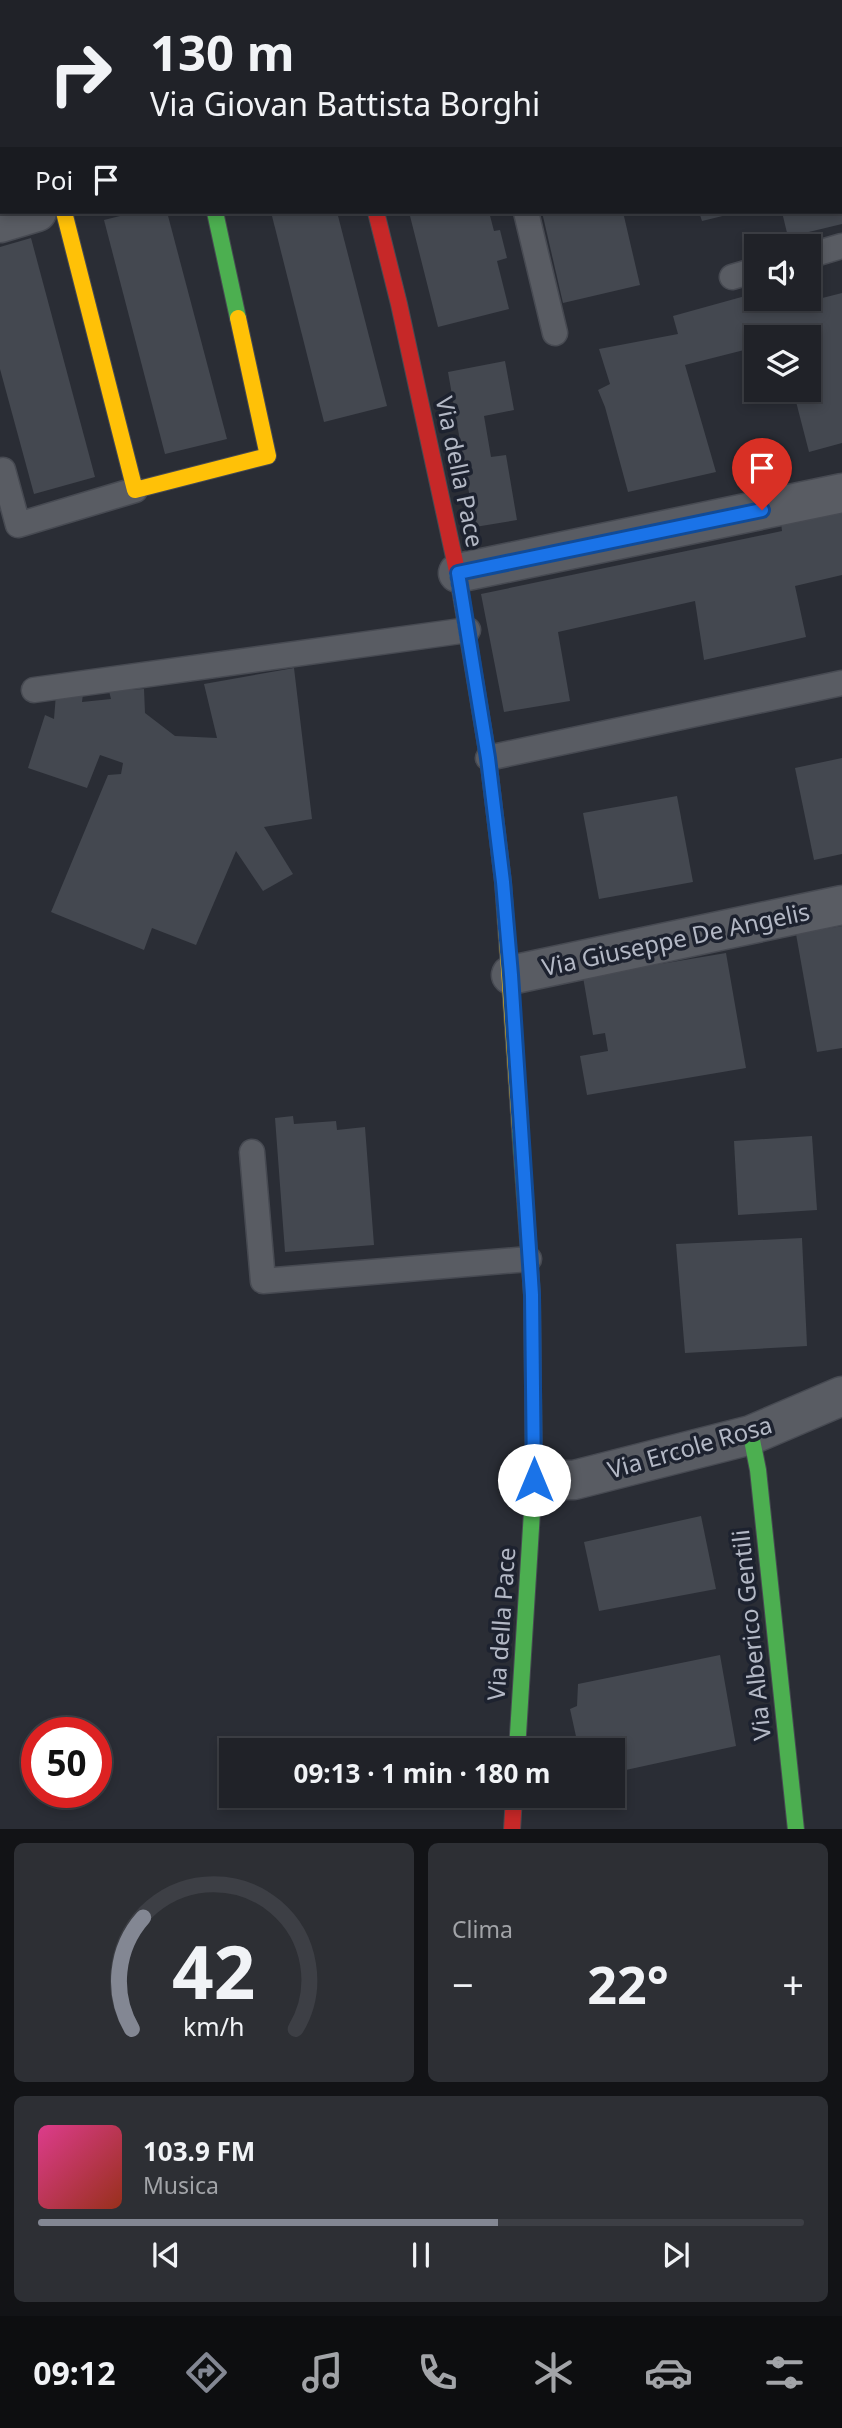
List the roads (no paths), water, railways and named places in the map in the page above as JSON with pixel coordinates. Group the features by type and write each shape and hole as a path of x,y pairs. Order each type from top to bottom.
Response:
{"main road":[{"path":"65,214 135,490 268,456 215,214"},
{"name":"Via della Pace","path":"376,214 458,573 488,758 503,882 532,1295 534,1480 518,1738"},
{"name":"Via Alberico Gentili","path":"751,1435 758,1471 796,1829"},
{"path":"512,1829 513,1808"}],"street":[{"path":"0,223 30,214"},
{"path":"458,573 842,493"},
{"name":"Via Giuseppe De Angelis","path":"511,975 842,905"},
{"name":"Via Ercole Rosa","path":"534,1480 574,1480 751,1435 842,1396"}],"lane":[{"path":"526,214 555,333"},
{"path":"821,252 842,246"},
{"path":"732,277 744,274"},
{"path":"3,470 18,525 135,490"},
{"path":"34,690 468,630"},
{"path":"488,758 842,683"},
{"path":"252,1152 263,1281 529,1259"}]}
